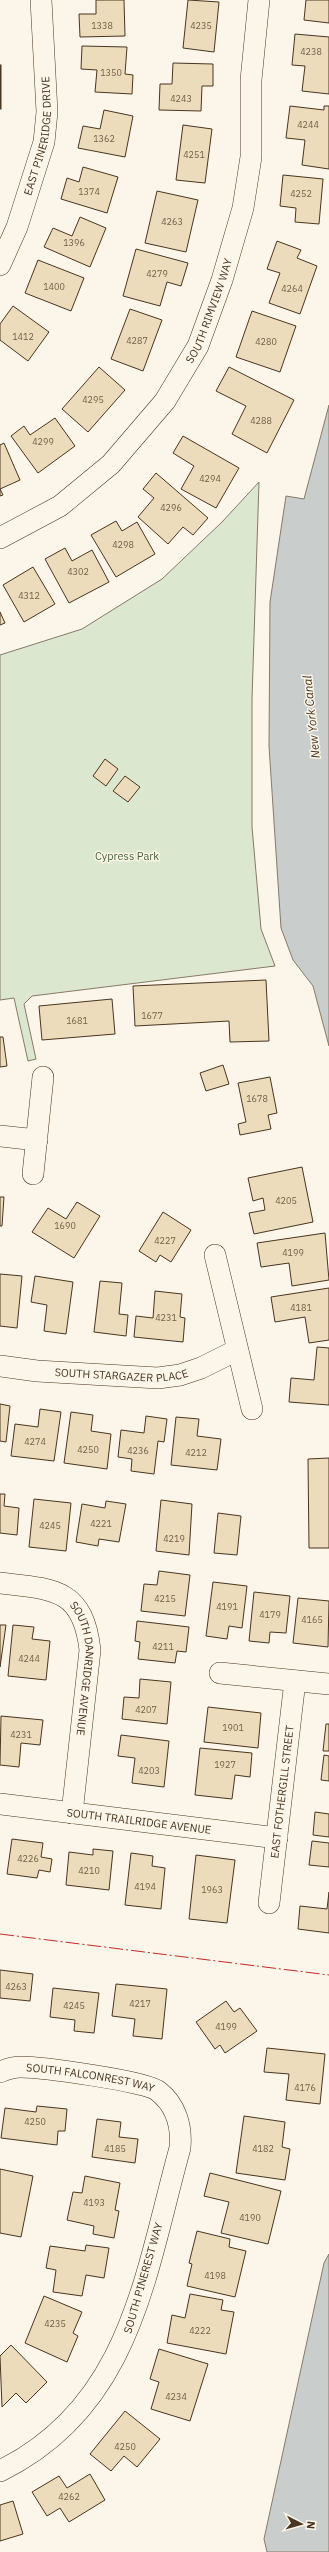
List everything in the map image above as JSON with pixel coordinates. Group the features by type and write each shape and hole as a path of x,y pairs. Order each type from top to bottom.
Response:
{"street":[{"name":"EAST PINERIDGE DRIVE","path":"0,265 17,227 44,142 47,112 41,0"},
{"name":"SOUTH RIMVIEW WAY","path":"0,538 60,506 111,464 165,401 198,346 222,280 243,208 251,157 251,80 259,0"},
{"path":"33,1174 43,1077"},
{"path":"0,1136 37,1140"},
{"path":"215,1255 252,1409"},
{"name":"SOUTH STARGAZER PLACE","path":"0,1366 37,1371 158,1378 180,1375 201,1368 238,1350"},
{"name":"SOUTH DANRIDGE AVENUE","path":"0,1583 51,1589 67,1598 88,1628 90,1650 72,1813"},
{"path":"220,1673 329,1684"},
{"name":"EAST FOTHERGILL STREET","path":"270,1904 296,1681"},
{"name":"SOUTH TRAILRIDGE AVENUE","path":"0,1804 277,1838"},
{"name":"SOUTH FALCONREST WAY","path":"0,2072 21,2067 138,2082 157,2090 173,2107"},
{"name":"SOUTH PINEREST WAY","path":"0,2471 25,2457 68,2423 103,2381 116,2358 136,2307 180,2148 181,2134 173,2107"}],"green space":[{"name":"Cypress Park","path":"259,482 252,699 252,827 261,929 275,966 32,996 24,1004 36,1059 28,1061 14,998 0,1000 0,655 82,629 162,579 222,522"}],"water":[{"name":"New York Canal","path":"329,405 329,1046 313,986 293,960 281,928 269,746 270,602 286,496 304,499"},
{"path":"329,2254 329,2552 267,2552 264,2539 324,2263"}],"building":[{"path":"96,0 124,0 125,36 80,37 79,14 96,14"},
{"path":"188,0 219,2 214,52 183,48"},
{"path":"306,0 329,0 329,23 304,20"},
{"path":"295,34 329,37 329,94 302,91 305,66 292,65"},
{"path":"82,46 127,47 125,74 133,75 132,94 95,92 97,70 81,69"},
{"path":"173,63 213,64 213,86 202,86 201,111 159,110 160,84 172,84"},
{"path":"1,65 1,109 0,109"},
{"path":"290,106 324,110 324,106 329,106 329,169 302,165 305,140 286,138"},
{"path":"104,110 133,116 125,157 78,148 83,126 100,129"},
{"path":"183,125 212,129 205,183 176,180"},
{"path":"83,167 118,177 107,213 61,199 67,178 79,182"},
{"path":"283,175 323,179 319,224 295,222 296,208 280,206"},
{"path":"157,191 198,200 186,252 145,243"},
{"path":"80,217 106,228 90,267 44,247 53,228 72,236"},
{"path":"277,241 301,250 297,258 317,266 300,314 269,303 280,273 267,269"},
{"path":"136,249 188,263 181,286 167,282 160,306 123,296"},
{"path":"38,260 84,278 71,311 25,293"},
{"path":"13,306 49,332 28,361 0,340 0,324"},
{"path":"130,309 162,320 143,371 111,359"},
{"path":"252,311 296,326 280,372 236,357"},
{"path":"99,367 125,390 88,432 62,409"},
{"path":"229,367 294,400 267,453 232,434 246,406 216,391"},
{"path":"55,418 75,446 38,473 11,436 24,426 30,435"},
{"path":"183,436 239,468 216,508 181,489 194,466 173,453"},
{"path":"4,443 20,480 0,489 0,445"},
{"path":"156,473 208,518 193,535 183,527 168,544 138,517 154,498 143,489"},
{"path":"0,489 3,495 0,496"},
{"path":"116,521 122,531 137,522 155,554 116,577 91,535"},
{"path":"65,548 72,561 92,550 109,582 69,603 45,559"},
{"path":"33,567 55,604 24,622 3,585"},
{"path":"0,612 5,623 0,625"},
{"path":"105,759 118,769 106,786 93,776"},
{"path":"125,776 140,787 128,802 113,791"},
{"path":"266,980 269,1041 230,1042 229,1021 135,1026 133,986"},
{"path":"112,999 115,1034 42,1040 39,1006"},
{"path":"0,1037 3,1037 7,1066 0,1067"},
{"path":"223,1065 229,1084 206,1091 200,1073"},
{"path":"270,1077 277,1113 268,1115 271,1129 240,1135 238,1124 246,1122 238,1083"},
{"path":"302,1167 313,1222 254,1234 249,1213 265,1210 263,1198 253,1201 248,1178"},
{"path":"0,1197 4,1197 2,1226 0,1226"},
{"path":"77,1202 100,1216 74,1258 32,1232 48,1208 66,1219"},
{"path":"163,1212 191,1230 171,1262 160,1255 156,1262 139,1251"},
{"path":"325,1233 329,1280 292,1286 289,1263 261,1267 257,1243"},
{"path":"0,1274 22,1276 17,1328 0,1326"},
{"path":"35,1276 73,1282 66,1334 44,1331 47,1305 31,1302"},
{"path":"100,1281 122,1283 119,1314 128,1315 126,1336 94,1332"},
{"path":"329,1288 329,1340 309,1343 305,1317 275,1322 271,1297"},
{"path":"155,1291 182,1294 180,1317 185,1318 183,1342 134,1337 136,1316 153,1318"},
{"path":"317,1347 329,1348 329,1405 289,1402 291,1378 314,1380"},
{"path":"0,1404 10,1406 6,1442 0,1441"},
{"path":"40,1409 61,1412 54,1461 11,1456 15,1424 38,1427"},
{"path":"71,1412 93,1415 91,1431 111,1434 107,1469 64,1463"},
{"path":"146,1416 167,1419 164,1442 158,1441 154,1474 131,1471 132,1459 118,1457 121,1430 144,1433"},
{"path":"176,1417 199,1419 197,1436 221,1439 217,1470 171,1465"},
{"path":"329,1458 329,1548 309,1548 308,1459"},
{"path":"0,1494 5,1494 4,1506 19,1508 17,1535 0,1533"},
{"path":"34,1499 71,1503 66,1551 29,1547"},
{"path":"161,1500 192,1504 189,1555 156,1551"},
{"path":"106,1501 126,1504 119,1542 99,1539 98,1546 76,1542 82,1504 105,1508"},
{"path":"218,1513 241,1516 237,1555 214,1553"},
{"path":"159,1571 190,1575 185,1616 141,1611 144,1584 157,1585"},
{"path":"213,1582 247,1586 242,1628 229,1626 227,1639 206,1636"},
{"path":"254,1592 290,1596 286,1633 270,1632 269,1643 249,1641"},
{"path":"298,1598 329,1601 328,1647 293,1643"},
{"path":"137,1621 189,1627 186,1652 177,1651 175,1663 138,1659 140,1642 135,1641"},
{"path":"0,1625 6,1625 0,1667"},
{"path":"13,1625 34,1627 32,1639 50,1641 46,1680 8,1676"},
{"path":"140,1679 171,1682 167,1724 122,1719 124,1697 139,1698"},
{"path":"208,1707 261,1713 258,1748 204,1742"},
{"path":"1,1716 43,1720 40,1745 21,1743 19,1767 0,1765"},
{"path":"326,1724 329,1724 329,1751 323,1751"},
{"path":"121,1735 169,1741 164,1787 132,1783 135,1758 118,1756"},
{"path":"200,1748 252,1753 250,1777 235,1775 232,1799 195,1795"},
{"path":"324,1755 329,1756 329,1781 321,1780"},
{"path":"315,1812 329,1814 329,1837 313,1835"},
{"path":"12,1839 43,1843 41,1857 52,1859 50,1872 39,1870 37,1878 7,1874"},
{"path":"312,1841 329,1843 329,1867 309,1865"},
{"path":"93,1849 113,1851 109,1890 66,1885 69,1852 93,1855"},
{"path":"131,1853 153,1856 152,1866 165,1868 161,1909 125,1905"},
{"path":"196,1855 235,1860 227,1923 189,1919"},
{"path":"329,1892 329,1933 298,1929 300,1906 327,1909"},
{"path":"0,1970 33,1974 30,2001 0,1998"},
{"path":"116,1984 167,1989 162,2039 133,2036 135,2019 112,2016"},
{"path":"53,1988 99,1993 94,2033 74,2031 75,2020 50,2017"},
{"path":"226,2001 234,2012 240,2008 257,2031 225,2053 220,2045 215,2049 196,2022"},
{"path":"267,2048 325,2054 320,2104 286,2100 289,2074 264,2072"},
{"path":"37,2106 67,2109 65,2131 58,2131 57,2145 1,2138 5,2108 36,2112"},
{"path":"244,2116 285,2122 282,2147 290,2149 285,2180 236,2173"},
{"path":"97,2119 121,2122 119,2137 138,2139 135,2163 92,2157"},
{"path":"0,2169 33,2176 21,2237 0,2233"},
{"path":"210,2173 281,2191 268,2244 221,2233 229,2202 204,2196"},
{"path":"85,2176 120,2183 115,2210 119,2211 114,2238 93,2234 94,2226 67,2220 73,2192 82,2193"},
{"path":"197,2231 230,2239 229,2247 246,2251 235,2297 187,2286 192,2264 189,2263"},
{"path":"86,2245 109,2248 104,2278 86,2275 82,2296 53,2292 56,2270 46,2268 50,2246 85,2251"},
{"path":"190,2294 223,2300 221,2310 234,2312 226,2354 167,2343 172,2315 185,2318"},
{"path":"44,2296 82,2312 73,2333 78,2336 67,2362 25,2343"},
{"path":"11,2345 47,2382 26,2403 16,2393 2,2407 0,2356"},
{"path":"159,2349 208,2364 190,2421 151,2409 159,2382 150,2379"},
{"path":"125,2411 160,2439 137,2467 124,2456 111,2471 90,2454"},
{"path":"90,2474 105,2500 69,2522 60,2508 47,2516 32,2492 59,2476 67,2488"},
{"path":"13,2501 23,2534 0,2541 0,2505"}],"power":[{"path":"0,1934 329,1975"}]}
